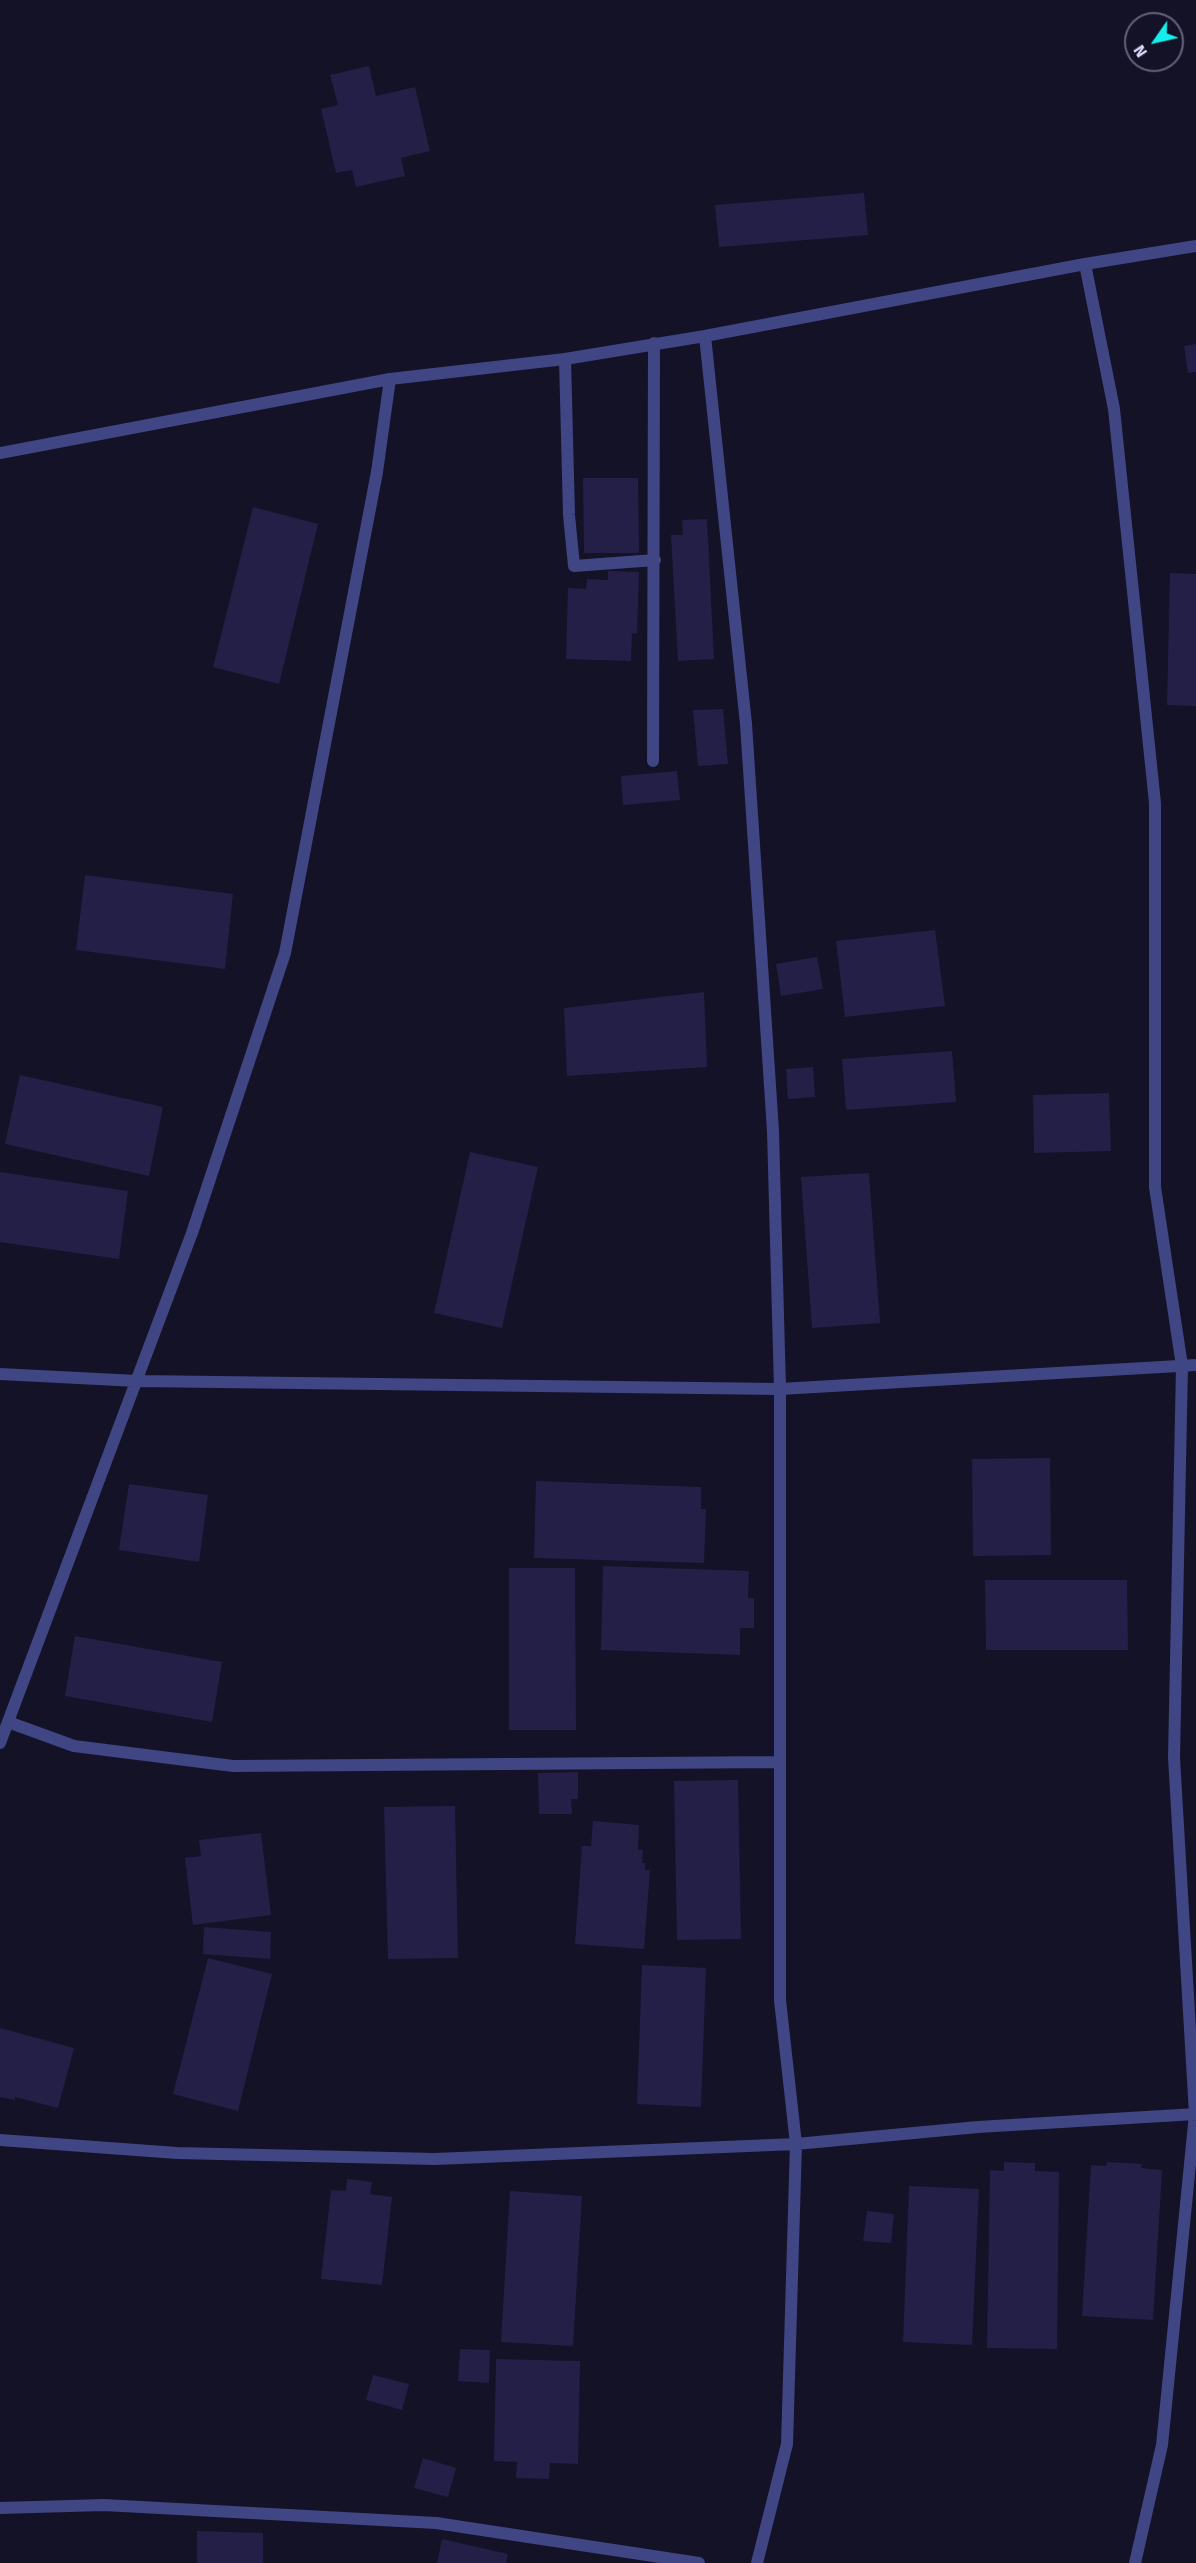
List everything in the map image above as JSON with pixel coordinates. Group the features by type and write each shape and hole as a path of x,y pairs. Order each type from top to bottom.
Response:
{"street":[{"path":"0,453 390,380 565,359 654,342 705,336 1085,264 1196,246"},
{"path":"1085,264 1114,409 1155,803 1155,1187 1182,1366 1174,1758 1196,2114 1162,2445 1135,2563"},
{"path":"705,336 746,724 773,1131 780,1389 780,2000 796,2144 787,2444 757,2563"},
{"path":"653,761 654,342"},
{"path":"565,359 569,514 574,566 655,560"},
{"path":"0,1743 192,1233 285,953 377,472 390,380"},
{"path":"0,1374 137,1381 780,1389 1196,1365"},
{"path":"8,1722 74,1746 233,1766 780,1762"},
{"path":"0,2140 177,2153 435,2159 796,2144 978,2127 1196,2114"},
{"path":"0,2508 104,2505 436,2523 699,2563"}],"building":[{"path":"369,66 376,96 415,87 430,151 401,158 405,176 356,187 352,170 336,173 321,109 338,105 330,75"},
{"path":"864,193 868,235 719,247 715,205"},
{"path":"1196,344 1196,372 1188,373 1184,346"},
{"path":"583,478 638,478 639,553 584,553"},
{"path":"253,507 318,524 279,684 213,667"},
{"path":"707,519 714,659 678,661 671,535 683,535 682,520"},
{"path":"608,571 639,572 637,634 632,633 631,661 566,659 568,588 586,589 587,579 608,580"},
{"path":"1170,573 1196,574 1196,706 1167,705"},
{"path":"723,709 728,764 698,766 693,710"},
{"path":"677,771 680,800 623,805 621,776"},
{"path":"85,875 233,894 225,969 76,950"},
{"path":"935,930 945,1006 845,1017 836,941"},
{"path":"817,957 823,989 781,996 776,964"},
{"path":"704,992 707,1067 567,1076 564,1008"},
{"path":"952,1051 956,1102 846,1110 842,1059"},
{"path":"813,1067 815,1097 788,1099 786,1069"},
{"path":"20,1075 163,1107 149,1176 5,1144"},
{"path":"1109,1093 1111,1151 1034,1153 1033,1095"},
{"path":"470,1152 538,1167 502,1328 434,1313"},
{"path":"0,1172 128,1191 119,1259 0,1242"},
{"path":"869,1173 880,1323 812,1328 801,1177"},
{"path":"1050,1458 1051,1555 973,1556 972,1459"},
{"path":"536,1481 701,1487 701,1509 706,1509 704,1563 534,1558"},
{"path":"129,1484 208,1495 199,1562 119,1550"},
{"path":"603,1566 749,1571 748,1598 754,1598 754,1628 740,1628 740,1655 601,1650"},
{"path":"509,1568 575,1568 576,1730 509,1730"},
{"path":"985,1580 1127,1580 1128,1650 986,1650"},
{"path":"75,1636 222,1662 212,1722 65,1696"},
{"path":"578,1772 578,1799 571,1799 572,1814 539,1814 538,1773"},
{"path":"738,1780 741,1939 677,1940 674,1781"},
{"path":"455,1806 458,1958 388,1959 384,1807"},
{"path":"593,1821 639,1825 638,1850 643,1850 642,1863 645,1863 645,1870 650,1870 644,1949 575,1944 582,1846 591,1846"},
{"path":"261,1833 271,1915 193,1925 185,1858 201,1856 199,1840"},
{"path":"204,1927 271,1932 270,1959 203,1954"},
{"path":"208,1958 272,1974 238,2111 173,2094"},
{"path":"642,1965 706,1968 701,2107 637,2104"},
{"path":"0,2028 74,2048 58,2108 15,2097 15,2100 0,2097"},
{"path":"1004,2162 1035,2163 1035,2171 1059,2172 1057,2349 987,2348 990,2170 1004,2171"},
{"path":"1107,2162 1142,2164 1141,2168 1162,2170 1153,2320 1082,2316 1091,2165 1106,2166"},
{"path":"347,2179 372,2182 370,2194 392,2197 382,2285 321,2279 331,2190 346,2191"},
{"path":"909,2186 979,2189 972,2345 903,2342"},
{"path":"510,2191 582,2196 573,2346 501,2342"},
{"path":"867,2211 894,2214 891,2243 863,2241"},
{"path":"460,2349 490,2350 489,2383 458,2381"},
{"path":"496,2359 580,2361 578,2464 550,2463 549,2479 516,2478 517,2462 494,2461"},
{"path":"373,2375 409,2384 402,2410 366,2400"},
{"path":"423,2458 456,2468 448,2497 414,2488"},
{"path":"197,2531 263,2533 263,2563 197,2563"},
{"path":"442,2539 508,2554 506,2563 437,2563"}]}
